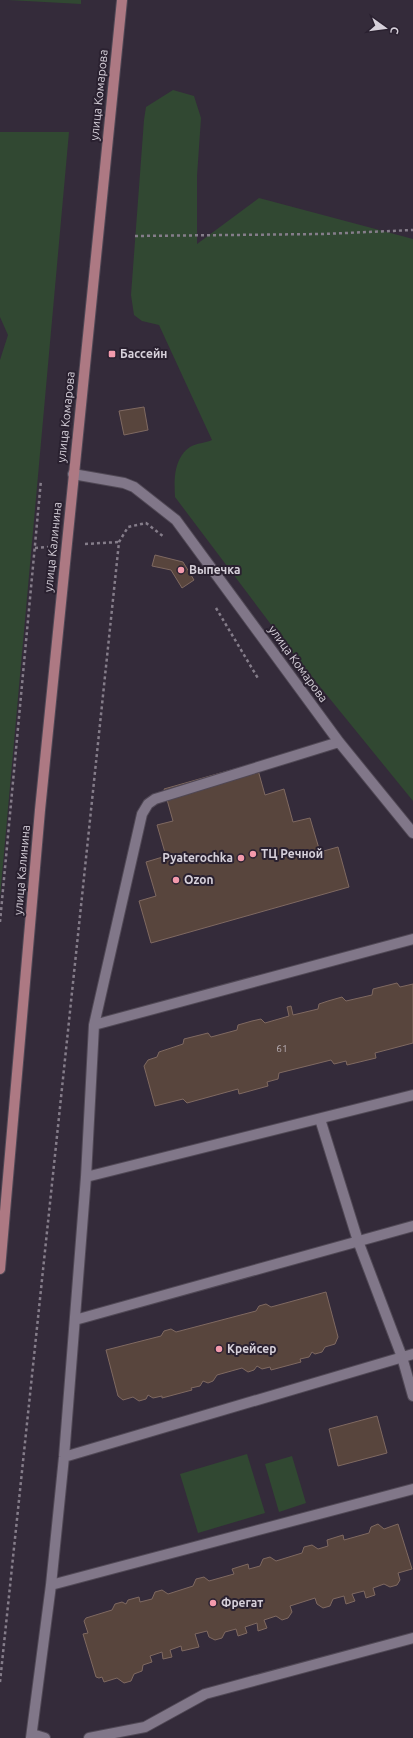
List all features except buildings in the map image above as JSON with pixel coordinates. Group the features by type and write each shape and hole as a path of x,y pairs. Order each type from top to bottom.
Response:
{"main road":[{"name":"улица Комарова","path":"73,474 122,0"},
{"name":"улица Калинина","path":"0,1269 40,810 73,474"}],"street":[{"name":"улица Комарова","path":"73,474 124,484 134,488 176,520 339,742 413,833"},
{"path":"45,1738 31,1736 51,1585 64,1457 86,1177 94,1025 142,814 148,804 156,799 339,742"},
{"path":"94,1025 413,939"},
{"path":"86,1177 413,1095"},
{"path":"320,1119 358,1241 402,1357 413,1396"},
{"path":"74,1320 413,1226"},
{"path":"64,1457 413,1354"},
{"path":"51,1585 413,1489"},
{"path":"89,1738 145,1727 205,1694 413,1638"}],"path":[{"path":"135,236 323,234 413,230"},
{"path":"0,922 40,480"},
{"path":"0,1682 119,542 128,527 146,523 169,541"},
{"path":"212,602 259,680"}],"green space":[{"path":"8,0 81,0 81,4"},
{"path":"173,90 194,96 201,118 197,176 197,244 259,198 413,239 413,801 291,651 175,497 176,469 181,457 190,447 212,440 159,325 142,321 134,315 131,295 146,107"},
{"path":"0,132 69,132 0,897 0,360 8,335 0,317"},
{"path":"247,1454 265,1513 198,1533 180,1474"},
{"path":"292,1456 306,1503 279,1512 265,1464"}],"place":[{"name":"Бассейн","path":"112,354"},
{"name":"Выпечка","path":"181,570"},
{"name":"ТЦ Речной","path":"253,854"},
{"name":"Pyaterochka","path":"241,858"},
{"name":"Ozon","path":"176,880"},
{"name":"Крейсер","path":"219,1349"},
{"name":"Фрегат","path":"213,1603"}]}
